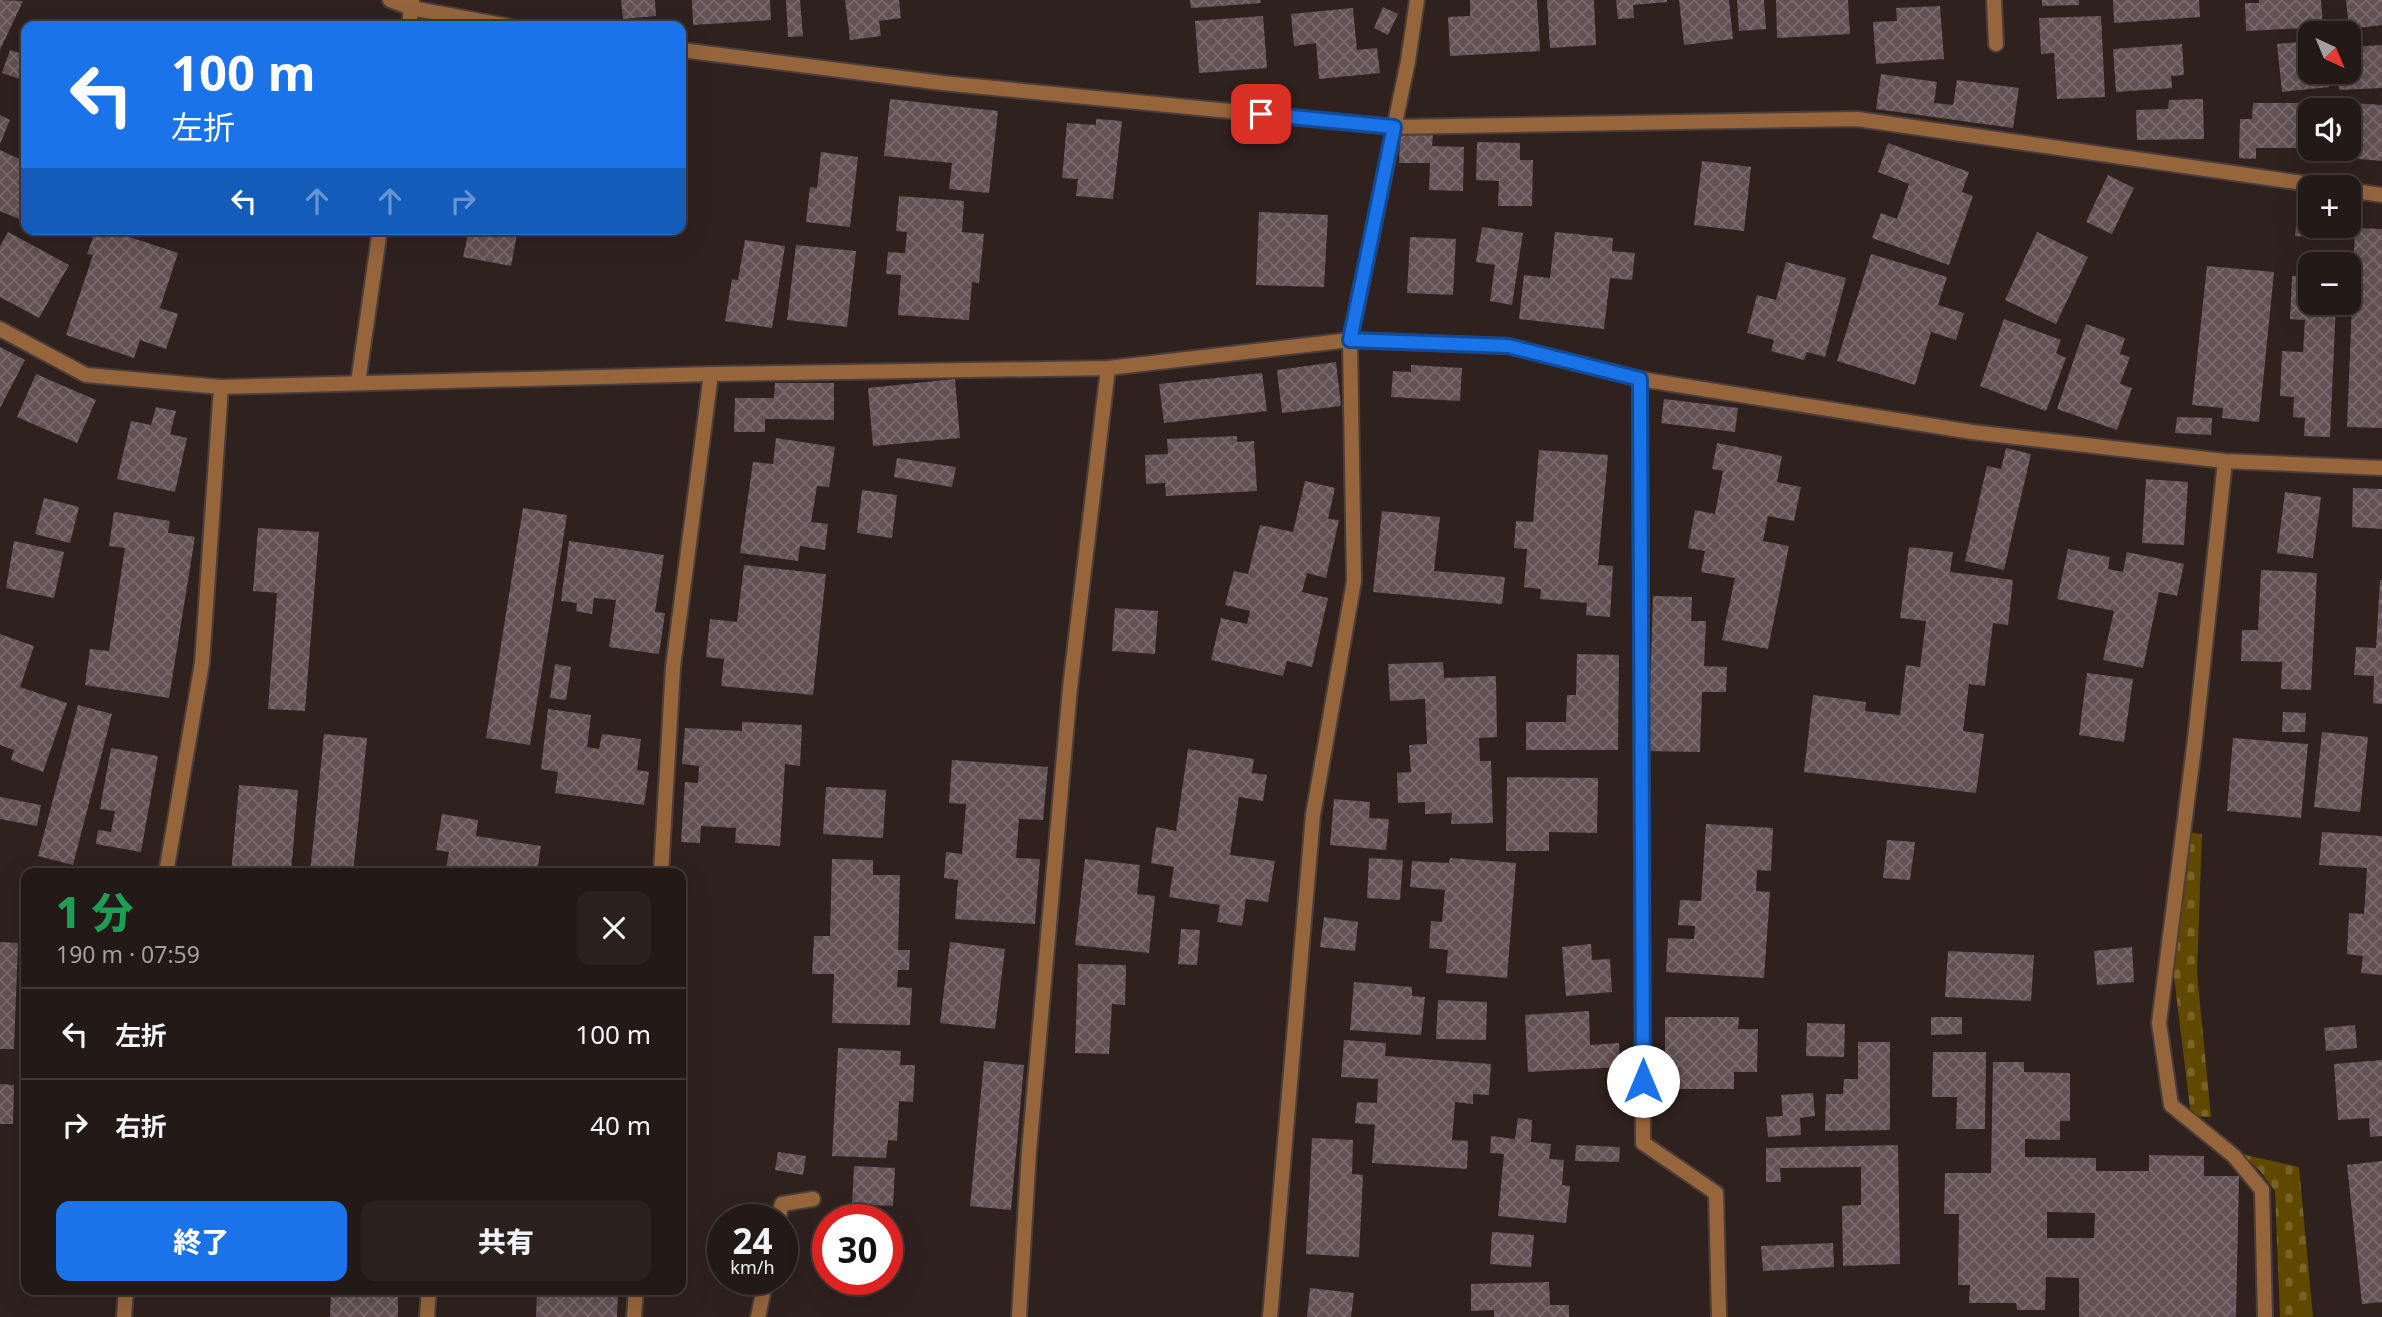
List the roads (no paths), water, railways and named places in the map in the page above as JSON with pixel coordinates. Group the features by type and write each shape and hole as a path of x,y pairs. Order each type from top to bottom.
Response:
{"street":[{"path":"390,0 486,21"},
{"path":"1270,1317 1313,815 1354,581 1350,340 1417,0"},
{"path":"1994,0 1996,44"},
{"path":"686,51 942,83 1394,127 1857,119 2298,182"},
{"path":"2361,192 2382,195"},
{"path":"358,383 379,235"},
{"path":"0,329 86,375 221,387 711,374 1108,368 1350,340 1508,346 1640,379 1972,432 2225,461 2382,468"},
{"path":"1019,1317 1030,1151 1070,688 1108,368"},
{"path":"661,868 673,667 711,374"},
{"path":"1640,379 1643,1143 1716,1193 1719,1317"},
{"path":"167,868 202,663 221,387"},
{"path":"2225,461 2195,739 2159,1023 2171,1105 2234,1156 2262,1190 2265,1317"},
{"path":"782,1204 813,1199"},
{"path":"124,1317 126,1295"},
{"path":"427,1317 429,1295"},
{"path":"634,1317 636,1295"},
{"path":"758,1317 763,1295"}]}
